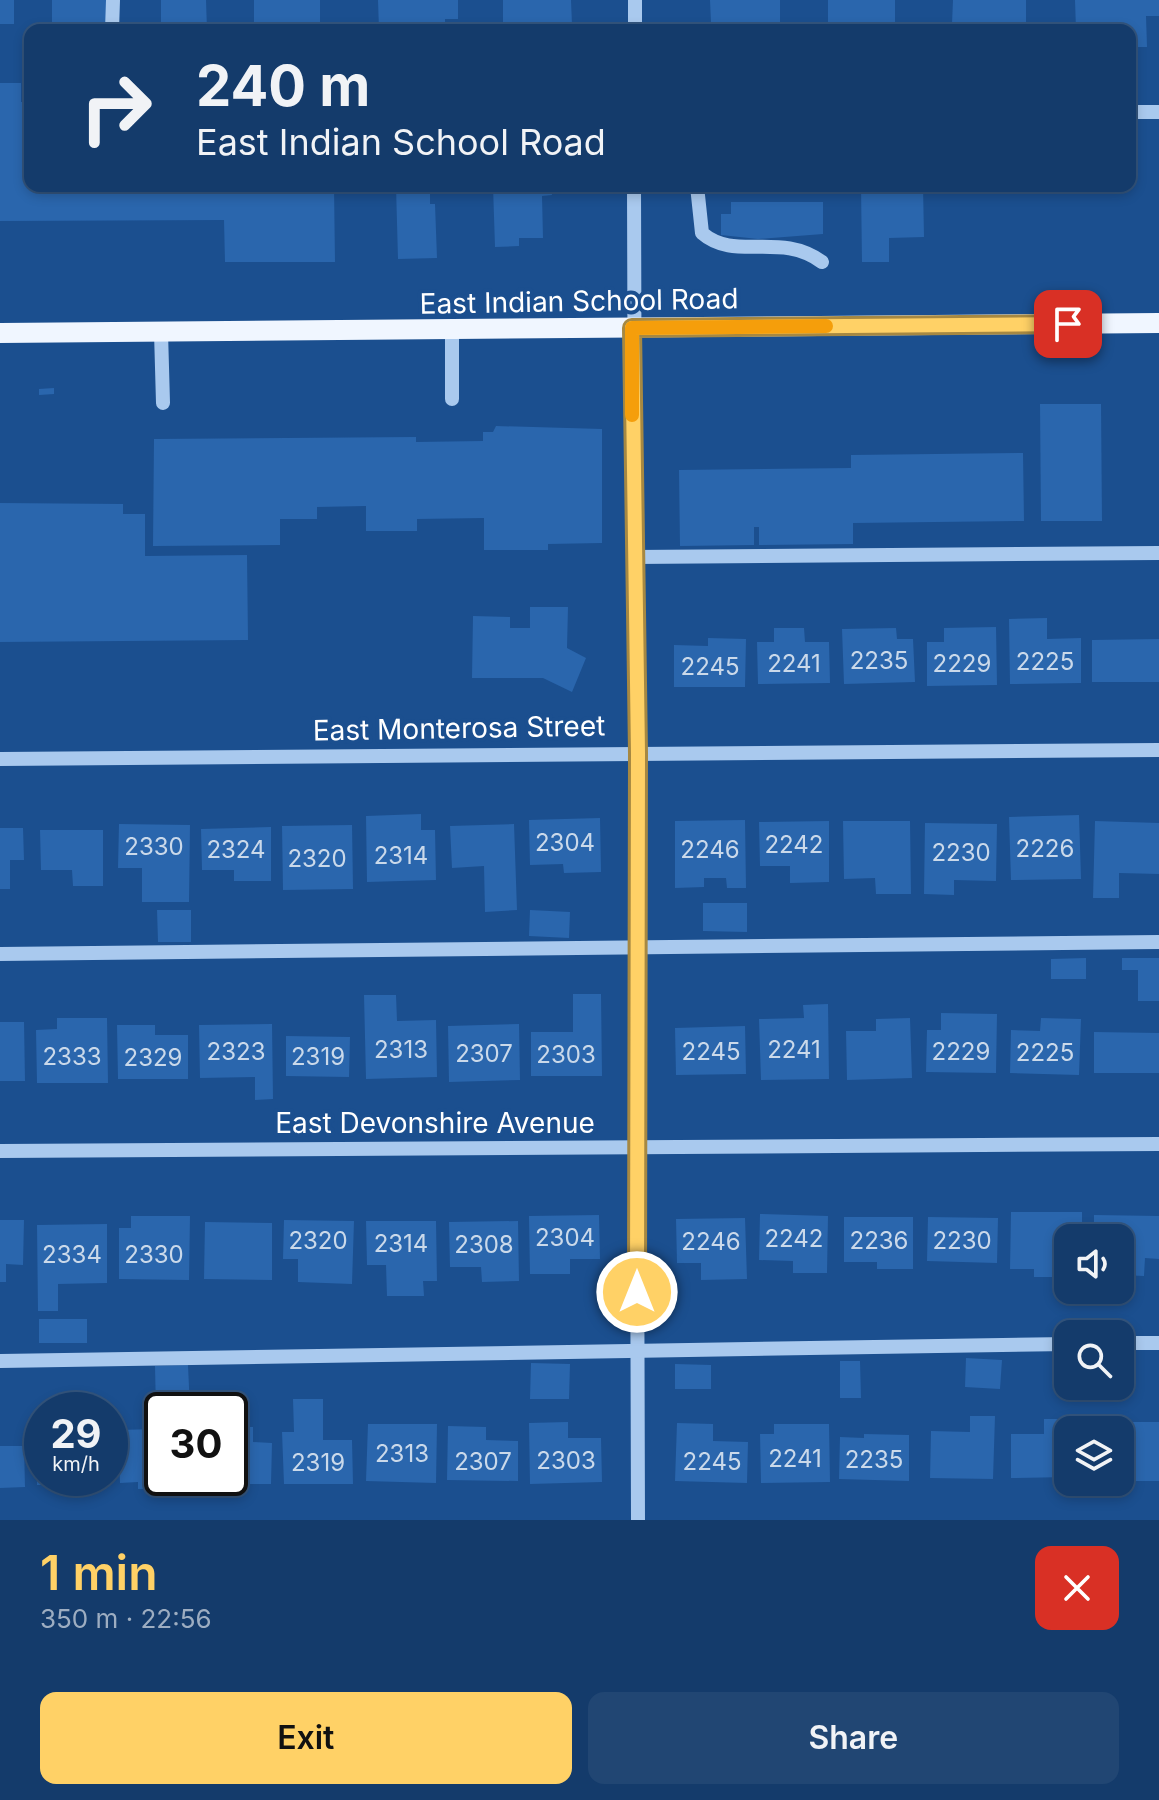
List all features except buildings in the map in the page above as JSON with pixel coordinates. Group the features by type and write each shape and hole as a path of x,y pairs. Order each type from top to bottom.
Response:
{"main road":[{"name":"East Indian School Road","path":"0,333 1159,323"}],"street":[{"path":"112,24 113,0"},
{"path":"635,0 635,24"},
{"path":"1136,112 1159,112"},
{"path":"634,192 638,1520"},
{"path":"698,192 702,233 712,242 725,246 788,245 806,250 822,262"},
{"path":"452,330 452,399"},
{"path":"161,332 163,403"},
{"path":"634,557 1159,553"},
{"name":"East Monterosa Street","path":"0,759 1159,750"},
{"path":"0,954 1159,942"},
{"name":"East Devonshire Avenue","path":"0,1151 1159,1144"},
{"path":"1134,1343 1159,1343"},
{"path":"0,1361 1054,1344"}],"slow traffic":[{"path":"632,415 632,328 826,326"}],"route":[{"path":"637,1292 638,753 632,328 1068,324"}]}
